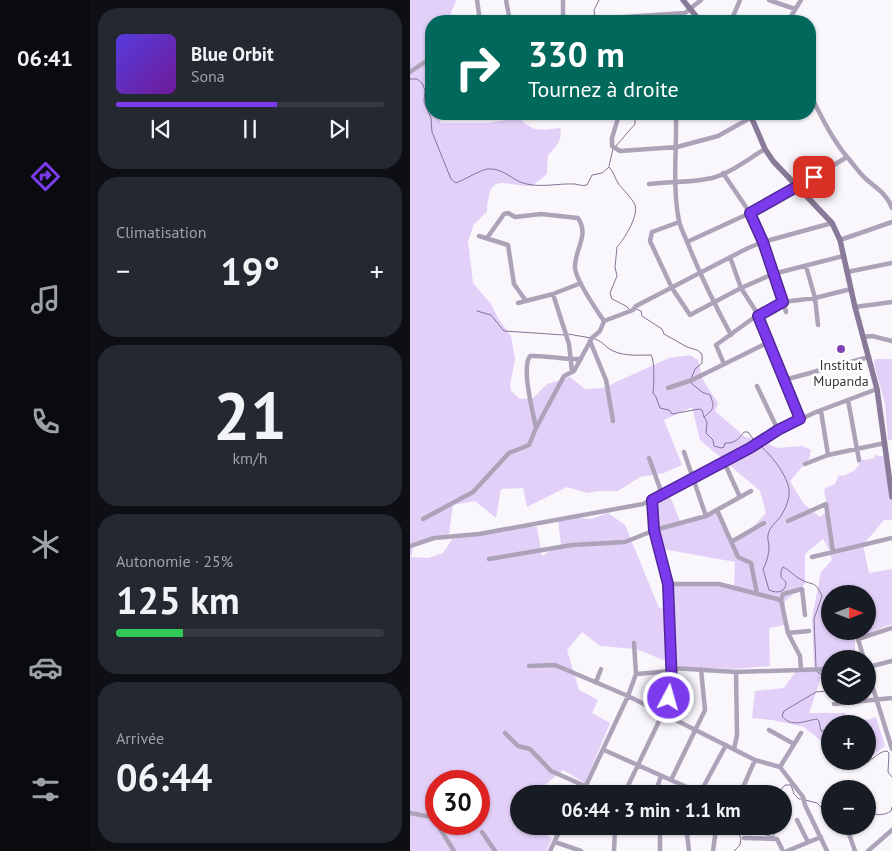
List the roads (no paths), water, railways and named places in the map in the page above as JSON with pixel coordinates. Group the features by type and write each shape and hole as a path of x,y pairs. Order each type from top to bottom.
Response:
{"street":[{"path":"477,0 479,15"},
{"path":"506,0 509,15"},
{"path":"563,0 563,15"},
{"path":"683,0 696,15"},
{"path":"668,15 684,13 701,0"},
{"path":"733,15 740,0"},
{"path":"769,0 795,9"},
{"path":"792,15 801,0"},
{"path":"410,72 425,62"},
{"path":"816,106 823,121 847,157 866,179 890,201 892,208"},
{"path":"617,120 612,138 614,148 620,152 677,147 718,136 743,120"},
{"path":"676,120 675,183 680,222 700,274 732,335"},
{"path":"753,120 765,149 773,162 832,223 840,240 855,307 877,389 892,497"},
{"path":"649,184 712,178 765,149"},
{"path":"687,242 750,213 847,157"},
{"path":"723,173 750,213 763,242 786,312"},
{"path":"487,238 504,214 508,213 515,217 541,214 578,218 583,225 583,233 576,268 581,283 604,321"},
{"path":"680,222 652,232 650,241 672,288 690,315 740,288 773,274 843,256"},
{"path":"840,240 892,222"},
{"path":"423,519 473,492 509,453 529,445 564,376 574,372 590,341 600,330 604,321 634,308 730,257 763,242 832,223"},
{"path":"479,236 508,245 514,284 526,301"},
{"path":"730,257 740,288 758,316 800,419"},
{"path":"847,272 892,263"},
{"path":"806,266 815,298 818,325"},
{"path":"518,303 553,294 581,283"},
{"path":"724,364 716,345 758,316 783,302 815,298 851,289"},
{"path":"553,294 569,344 572,372"},
{"path":"855,307 892,302"},
{"path":"863,337 872,336 892,341"},
{"path":"590,341 606,380 613,421"},
{"path":"668,388 691,380 769,342"},
{"path":"536,428 528,386 527,360 530,356 539,355 570,360 581,359"},
{"path":"784,380 869,357"},
{"path":"757,386 778,430"},
{"path":"410,546 434,538 479,534 643,504 724,462 800,419 877,389"},
{"path":"848,400 859,460"},
{"path":"821,411 828,455"},
{"path":"805,464 828,455 885,443"},
{"path":"684,452 706,516"},
{"path":"649,458 662,494"},
{"path":"724,462 740,497"},
{"path":"489,559 572,545 624,542 654,530 706,516 751,491"},
{"path":"628,785 663,714 672,686 668,584 654,530 652,500"},
{"path":"788,521 826,504 833,552"},
{"path":"718,510 738,557 750,563 758,594"},
{"path":"731,542 764,523"},
{"path":"812,557 892,538"},
{"path":"668,584 719,584 780,600"},
{"path":"801,670 800,656 788,633 780,600 783,594 802,589 805,615"},
{"path":"861,650 858,639 892,628"},
{"path":"788,633 809,631"},
{"path":"587,785 628,696 636,674 634,643"},
{"path":"876,665 892,661"},
{"path":"530,666 555,665 628,696 756,760 780,767 804,799 827,851"},
{"path":"596,682 601,669"},
{"path":"636,674 672,669 736,672 821,670"},
{"path":"671,780 705,710 701,669"},
{"path":"734,748 737,735 736,672"},
{"path":"892,698 876,700 892,749"},
{"path":"769,730 794,744"},
{"path":"505,732 518,746 530,749 551,771 582,785"},
{"path":"780,767 801,733"},
{"path":"705,785 726,744"},
{"path":"604,750 682,785"},
{"path":"744,785 756,760"},
{"path":"658,785 661,776"},
{"path":"410,813 425,815"},
{"path":"796,820 808,842"},
{"path":"868,851 892,830"},
{"path":"444,835 454,851"},
{"path":"484,835 495,851"},
{"path":"550,851 558,835"},
{"path":"614,851 615,835"},
{"path":"660,835 660,851"},
{"path":"687,835 689,851"},
{"path":"712,835 713,851"},
{"path":"849,835 855,851"},
{"path":"787,851 821,837"},
{"path":"744,838 777,839 783,851"},
{"path":"555,842 581,851"}],"waterway":[{"path":"595,15 594,10 599,0"},
{"path":"410,79 417,79 422,83 425,90"},
{"path":"425,90 425,104"},
{"path":"431,120 432,132 451,179 456,183 482,171 493,169 527,184 587,185 592,175 602,173 609,167 618,183 634,202 636,209 630,227 617,247 615,267 617,276 610,293 612,299 630,310"},
{"path":"616,146 635,124 635,120"},
{"path":"609,166 613,149"},
{"path":"636,309 641,311 642,316 662,329 664,334 702,354 702,363 695,369 691,379"},
{"path":"477,311 491,315 504,331 564,335"},
{"path":"568,334 591,338"},
{"path":"595,339 618,353 651,355 654,368 653,393 660,408 669,410 672,414 699,409 702,410 704,417"},
{"path":"691,383 702,392 710,395 712,399 713,408 704,417 707,422 706,433 713,440 714,446 724,447 725,443 731,443 744,432 748,432 756,443"},
{"path":"759,445 778,465 788,484 789,490 784,510 769,532 769,552 763,569 769,590 778,592 785,588 786,582 781,577 783,567 800,579 815,585 822,596 814,619 816,667"},
{"path":"816,671 825,677 828,690 816,692 784,711 782,716 789,722 794,723 817,719 821,731"},
{"path":"876,756 887,751 889,753 888,772 892,777"},
{"path":"792,788 794,794 801,799"},
{"path":"805,800 817,803 821,807"},
{"path":"876,815 886,814 891,811 892,807"},
{"path":"734,851 740,845 739,835"},
{"path":"766,835 773,837 774,835"}],"place":[{"name":"Institut Mupanda","path":"841,349"}]}
